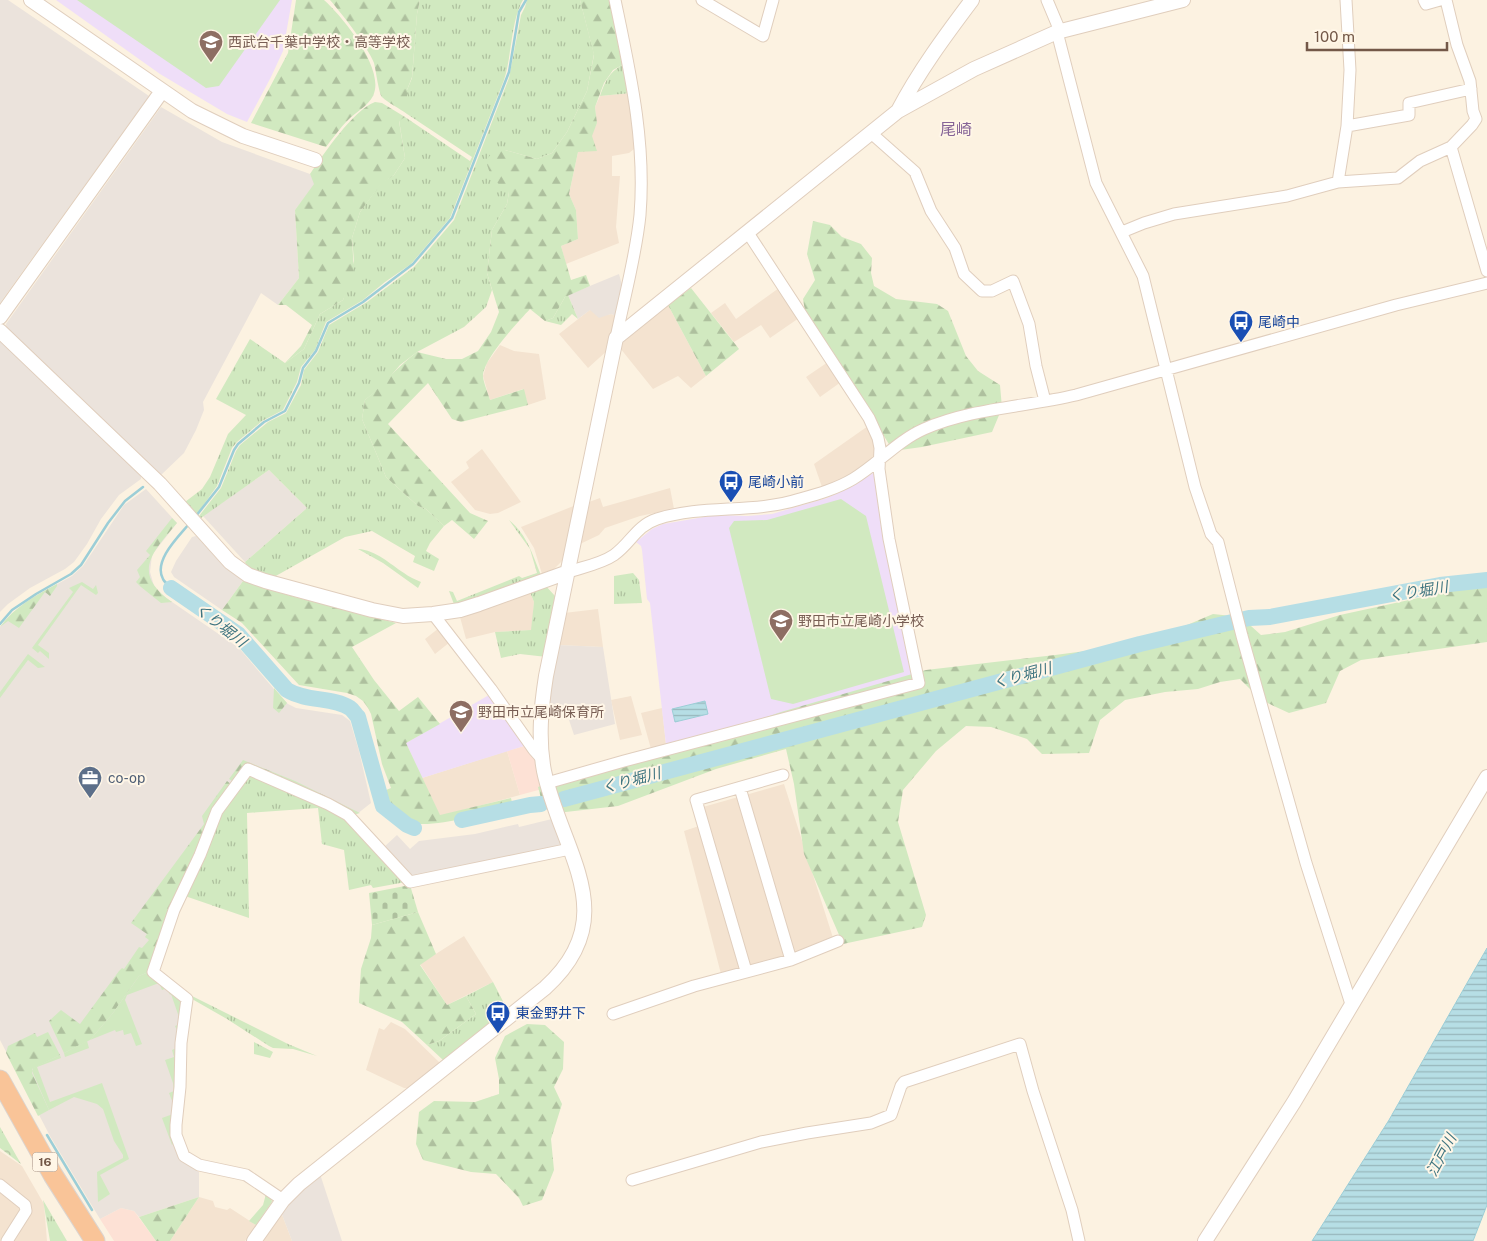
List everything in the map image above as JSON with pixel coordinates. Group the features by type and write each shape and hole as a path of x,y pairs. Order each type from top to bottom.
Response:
{"highway":[{"name":"16","path":"0,1080 53,1175 95,1241"},
{"name":"16","path":"0,1107 80,1241"}],"street":[{"path":"30,0 192,111 243,136 315,160"},
{"path":"254,1241 283,1200 306,1178 546,988 560,975 579,943 584,925 584,893 548,787 540,741 542,702 640,216 641,147 636,102 616,0"},
{"path":"702,0 763,36 773,0"},
{"path":"898,111 934,49 972,0"},
{"path":"1047,0 1059,32 1096,184 1143,276 1195,487 1211,534 1218,542 1242,636 1314,890 1352,1004"},
{"path":"616,338 898,111 974,69 1059,32 1183,0"},
{"path":"1338,182 1347,126 1350,70 1346,0"},
{"path":"1424,0 1426,4 1440,0"},
{"path":"1122,232 1174,214 1287,196 1338,182 1398,178 1420,161 1451,147 1472,125 1482,119 1473,111 1471,89 1446,0"},
{"path":"1347,126 1409,115 1408,103 1471,89"},
{"path":"0,317 162,91"},
{"path":"871,133 914,172 931,211 955,248 964,274 982,291 992,291 1014,281 1030,324 1036,366 1045,402"},
{"path":"1451,147 1487,271"},
{"path":"548,787 624,761 919,683 889,539 878,438 869,418 748,233"},
{"path":"0,331 160,484 230,562 248,575 372,610 403,616 432,614 479,604 608,558 620,550 634,533 657,519 699,510 764,508 842,485 859,475 905,440 938,423 978,413 1045,402 1100,388 1410,302 1487,283"},
{"path":"432,614 491,689 542,759"},
{"path":"283,1200 246,1175 200,1166 184,1156 176,1130 180,1087 181,1043 187,999 153,972 174,910 217,811 248,769 328,804 348,815 410,882 570,849"},
{"path":"746,971 696,800 783,775"},
{"path":"1205,1241 1294,1102 1487,777"},
{"path":"740,788 790,960"},
{"path":"613,1014 694,986 790,960 838,942"},
{"path":"632,1180 761,1142 808,1133 850,1128 882,1119 891,1115 904,1082 1020,1044 1033,1091 1072,1210 1079,1241"},
{"path":"0,1185 26,1205 26,1211 7,1241"}],"shaded area":[{"path":"0,0 8,0 149,96 0,303"},
{"name":"西武台千葉中学校・高等学校","path":"56,0 292,0 283,51 247,122 227,114 160,74"},
{"path":"631,93 638,146 629,153 612,156 612,176 620,176 616,227 619,243 566,264 561,246 578,239 576,210 569,194 578,152 591,136 597,123 595,107 600,96"},
{"path":"161,107 222,142 310,174 315,184 295,210 299,278 278,305 261,293 203,402 204,410 184,453 161,475 7,331 6,324"},
{"path":"619,274 622,285 616,316 611,314 599,318 590,310 578,319 568,295"},
{"path":"779,288 799,318 770,338 761,325 734,342 711,313 725,303 736,319"},
{"path":"668,305 706,376 691,388 678,376 653,389 620,348 621,344"},
{"path":"591,309 602,316 611,314 616,316 609,349 588,368 559,334"},
{"path":"0,340 141,475 141,479 119,495 101,519 74,562 30,588 0,612"},
{"path":"500,345 514,351 539,354 546,399 528,405 523,389 490,400 483,376 487,363"},
{"path":"828,362 841,382 820,397 806,377"},
{"path":"868,426 876,451 873,458 846,478 822,487 814,464"},
{"path":"482,449 521,502 498,513 490,514 475,510 451,482 469,468 466,462"},
{"path":"269,470 307,508 245,562 203,516"},
{"name":"野田市立尾崎小学校","path":"873,473 875,474 914,677 666,745 650,603 647,599 642,550 641,546 636,542 652,529 663,524 716,515 747,516 772,514 827,498 853,486"},
{"path":"670,488 674,509 640,516 605,528 599,535 580,544 589,502 600,498 603,507"},
{"path":"146,489 177,523 152,555 150,572 154,586 159,593 239,648 288,704 296,708 342,715 350,721 371,803 357,814 246,765 150,974 182,998 172,1123 189,1166 199,1172 199,1197 139,1217 134,1211 121,1208 100,1219 50,1136 0,1040 0,627 14,612 32,598 72,576 83,566 124,505"},
{"path":"576,505 564,559 553,570 542,574 534,548 521,527"},
{"path":"196,536 222,564 243,581 222,610 174,577 171,572 192,537"},
{"path":"530,592 534,602 532,630 495,632 466,639 460,617"},
{"path":"598,609 603,647 558,645 564,613"},
{"path":"439,628 450,642 435,654 425,639"},
{"path":"558,645 603,647 615,724 574,735 569,720 569,709 546,709"},
{"path":"489,695 524,746 422,778 406,743"},
{"path":"631,696 642,735 620,740 611,700"},
{"path":"662,708 666,745 651,749 641,713"},
{"path":"524,746 534,757 542,789 520,795 507,751"},
{"path":"507,751 520,795 440,816 422,778"},
{"path":"784,784 835,944 721,974 684,831 708,823 703,807"},
{"path":"552,819 562,847 415,880 383,848 397,835 410,849 419,841 475,834 518,824 519,827"},
{"path":"464,936 493,982 447,1005 420,964"},
{"path":"391,1022 405,1029 440,1063 409,1088 404,1088 366,1070 379,1028 384,1030"},
{"path":"0,1151 22,1166 44,1204 47,1241 10,1241 30,1206 0,1181"},
{"path":"318,1176 321,1177 342,1241 292,1241 281,1212 289,1201"},
{"path":"0,1191 23,1210 2,1241 0,1241"},
{"path":"199,1197 213,1201 215,1207 227,1210 230,1208 256,1225 245,1241 170,1241"},
{"path":"121,1208 134,1211 156,1241 114,1241 100,1219"},
{"path":"281,1212 292,1241 260,1241"}],"green space":[{"path":"77,0 280,0 219,86 206,88"},
{"path":"296,0 324,0 351,31 368,59 373,72 375,85 371,100 345,123 326,147 251,123 288,53"},
{"path":"330,0 420,0 417,14 412,77 407,90 407,114 382,97 371,56"},
{"path":"420,0 523,0 516,18 504,80 450,218 411,264 363,300 326,322 315,350 301,367 297,382 283,410 262,421 232,448 217,486 197,514 185,502 202,489 210,477 228,434 246,415 216,399 250,339 285,363 304,349 320,314 343,300 354,261 352,238 360,212 381,183 394,175 405,158 399,120 405,117 470,161 472,157 407,114 407,90 412,78 417,14"},
{"path":"527,0 580,0 594,54 587,91 567,132 552,153 537,159 505,150 509,192 507,204 492,230 487,273 492,290 486,307 464,327 417,352 400,365 383,385 365,400 362,419 386,477 418,506 426,509 444,526 426,551 439,559 434,571 413,562 415,556 372,531 345,537 274,577 249,569 245,562 307,508 269,470 201,518 199,516 221,488 240,445 268,422 286,413 301,385 304,370 318,352 329,325 367,302 414,267 454,220 509,78 521,15"},
{"path":"580,0 612,0 626,63 613,70 604,83 595,107 597,123 592,136 597,151 578,152 569,194 576,210 578,239 561,246 571,280 586,275 590,286 565,297 553,318 545,321 530,309 494,351 488,361 483,377 490,400 524,389 528,405 461,422 452,419 428,383 388,424 470,513 488,521 474,539 452,520 444,526 426,509 418,506 386,477 362,419 365,400 417,352 446,359 462,359 478,351 491,332 499,312 487,273 492,230 507,204 509,192 494,179 486,160 493,152 505,150 537,159 552,153 567,132 587,91 594,55"},
{"path":"626,63 631,93 600,96 609,76"},
{"path":"375,102 382,103 405,117 399,121 405,158 394,175 381,184 360,212 352,238 354,273 343,300 320,314 304,349 285,363 301,346 312,325 286,305 278,305 299,278 295,210 314,184 310,174 331,145 357,114"},
{"path":"813,221 830,225 842,237 861,244 872,258 871,273 874,286 896,299 937,304 948,311 966,356 978,371 1000,385 1002,408 992,432 922,447 893,451 884,436 869,429 805,311 803,299 815,280 807,254"},
{"path":"691,288 739,349 706,376 668,305"},
{"path":"568,295 578,319 572,314 561,325 545,321 553,318"},
{"path":"841,499 866,516 904,672 793,704 771,699 729,528 734,521 767,520"},
{"path":"172,518 177,523 160,544 150,563 149,572 152,582 159,592 172,602 161,603 136,582 140,577 137,570 150,555 146,551"},
{"path":"509,520 521,532 530,549"},
{"path":"358,549 377,555 408,576 421,582 418,588 383,563"},
{"path":"530,549 541,575 455,607 449,591 453,592 457,601 519,576 522,578 537,573"},
{"path":"633,573 639,580 642,603 614,604 614,576"},
{"path":"243,581 291,596 396,623 352,647 374,680 399,711 418,697 440,724 406,743 440,815 511,798 513,807 462,819 423,824 409,821 394,811 386,802 381,792 391,788 382,764 368,708 356,696 347,693 299,685 242,623 222,610"},
{"path":"82,582 93,589 96,585 98,593 96,595 81,585 38,645 49,653 49,659 40,651 38,653 32,648 73,592 69,588"},
{"path":"1487,583 1487,642 1361,660 1340,671 1326,703 1289,713 1261,700 1240,679 1220,682 1198,689 1165,692 1125,700 1100,720 1089,753 1042,754 1027,739 991,727 966,726 936,751 903,790 898,822 926,915 922,927 843,944 804,854 794,784 786,749 716,769 618,806 557,813 542,802 538,787 566,774 643,760 781,712 926,670 1116,647 1180,628 1213,614 1241,617 1261,635 1285,632 1340,615"},
{"path":"57,584 50,596 45,592 19,628 8,621 0,627 18,608 33,597"},
{"path":"545,585 555,596 554,602 557,605 547,657 520,654 501,658 495,632 531,630 534,602 530,592"},
{"path":"28,654 45,667 38,668 28,660 0,698 0,692"},
{"path":"274,688 287,703 279,713 273,708"},
{"path":"243,760 295,781 360,813 353,815 246,765 234,782 229,779"},
{"path":"249,774 350,818 406,882 373,888 371,885 349,890 344,850 322,844 318,808 247,813 249,918 185,896 221,813"},
{"path":"227,781 232,785 151,971 139,976 113,1013 90,1040 64,1053 49,1021 61,1010 80,1024 119,971 122,968 124,969 139,947 142,948 149,940 145,937 147,934 131,923 204,824 202,816"},
{"path":"410,885 418,912 372,925 369,893"},
{"path":"418,912 436,954 420,965 447,1005 466,996 476,1014 439,1041 427,1045 402,1022 359,1003 361,969 371,938 372,925"},
{"path":"151,971 150,974 182,998 184,1003 180,1037 175,1026 180,1024 180,1020 171,994 167,988 162,990 159,983 127,995 125,1000 142,1044 136,1046 131,1033 124,1035 123,1030 116,1032 115,1030 90,1040 113,1013 139,976"},
{"path":"493,982 506,1010 443,1060 427,1045 439,1041 476,1014 466,996"},
{"path":"188,994 288,1044 317,1056 293,1049 273,1048 192,999"},
{"path":"527,1024 545,1025 564,1042 563,1069 554,1087 562,1104 551,1139 554,1170 542,1200 523,1206 519,1198 496,1174 471,1172 423,1160 416,1144 419,1112 434,1101 475,1102 499,1094 499,1079 495,1058 505,1036"},
{"path":"48,1032 60,1055 32,1069 32,1073 49,1110 38,1116 6,1053 8,1046 35,1033 37,1037"},
{"path":"87,1041 89,1048 65,1057 64,1053"},
{"path":"254,1042 273,1052 270,1058 254,1054"},
{"path":"172,1050 177,1050 174,1106 169,1093 174,1091 173,1083 165,1060 174,1057"},
{"path":"60,1055 61,1058 37,1067 50,1102 102,1083 129,1159 100,1175 110,1194 98,1202 97,1172 123,1158 123,1155 114,1141 103,1109 97,1104 74,1097 49,1110 32,1071 33,1068"},
{"path":"173,1114 174,1143 172,1145 162,1118"},
{"path":"0,1127 21,1164 0,1148"},
{"path":"266,1194 271,1197 272,1202 256,1225 249,1221 263,1205"},
{"path":"199,1197 170,1241 156,1241 139,1217"},
{"path":"43,1200 67,1241 50,1241"}],"water":[{"path":"705,701 708,714 675,722 672,709"},
{"name":"江戸川","path":"1487,948 1487,1205 1473,1241 1312,1241 1389,1120"}],"waterway":[{"path":"196,516 219,487 238,444 264,422 285,411 299,383 303,368 316,351 328,323 363,302 413,264 452,218 509,72 519,12 526,0"},
{"path":"0,624 12,610 71,574 81,565 108,523 125,501 143,487"},
{"path":"171,588 163,579 161,565 173,542 189,524"},
{"name":"くり堀川","path":"564,799 1140,644 1249,618 1270,617 1440,585 1487,580"},
{"name":"くり堀川","path":"171,588 238,634 287,690 303,696 336,702 350,708 358,717 383,806 407,825 414,828"},
{"name":"くり堀川","path":"462,820 541,804"},
{"path":"47,1135 92,1210"}],"place":[{"name":"西武台千葉中学校・高等学校","path":"211,63"},
{"name":"尾崎中","path":"1241,343"},
{"name":"尾崎小前","path":"731,503"},
{"name":"野田市立尾崎小学校","path":"781,642"},
{"name":"野田市立尾崎保育所","path":"461,733"},
{"name":"co-op","path":"90,799"},
{"name":"東金野井下","path":"498,1034"}],"district":[{"name":"尾崎","path":"956,129"}]}
